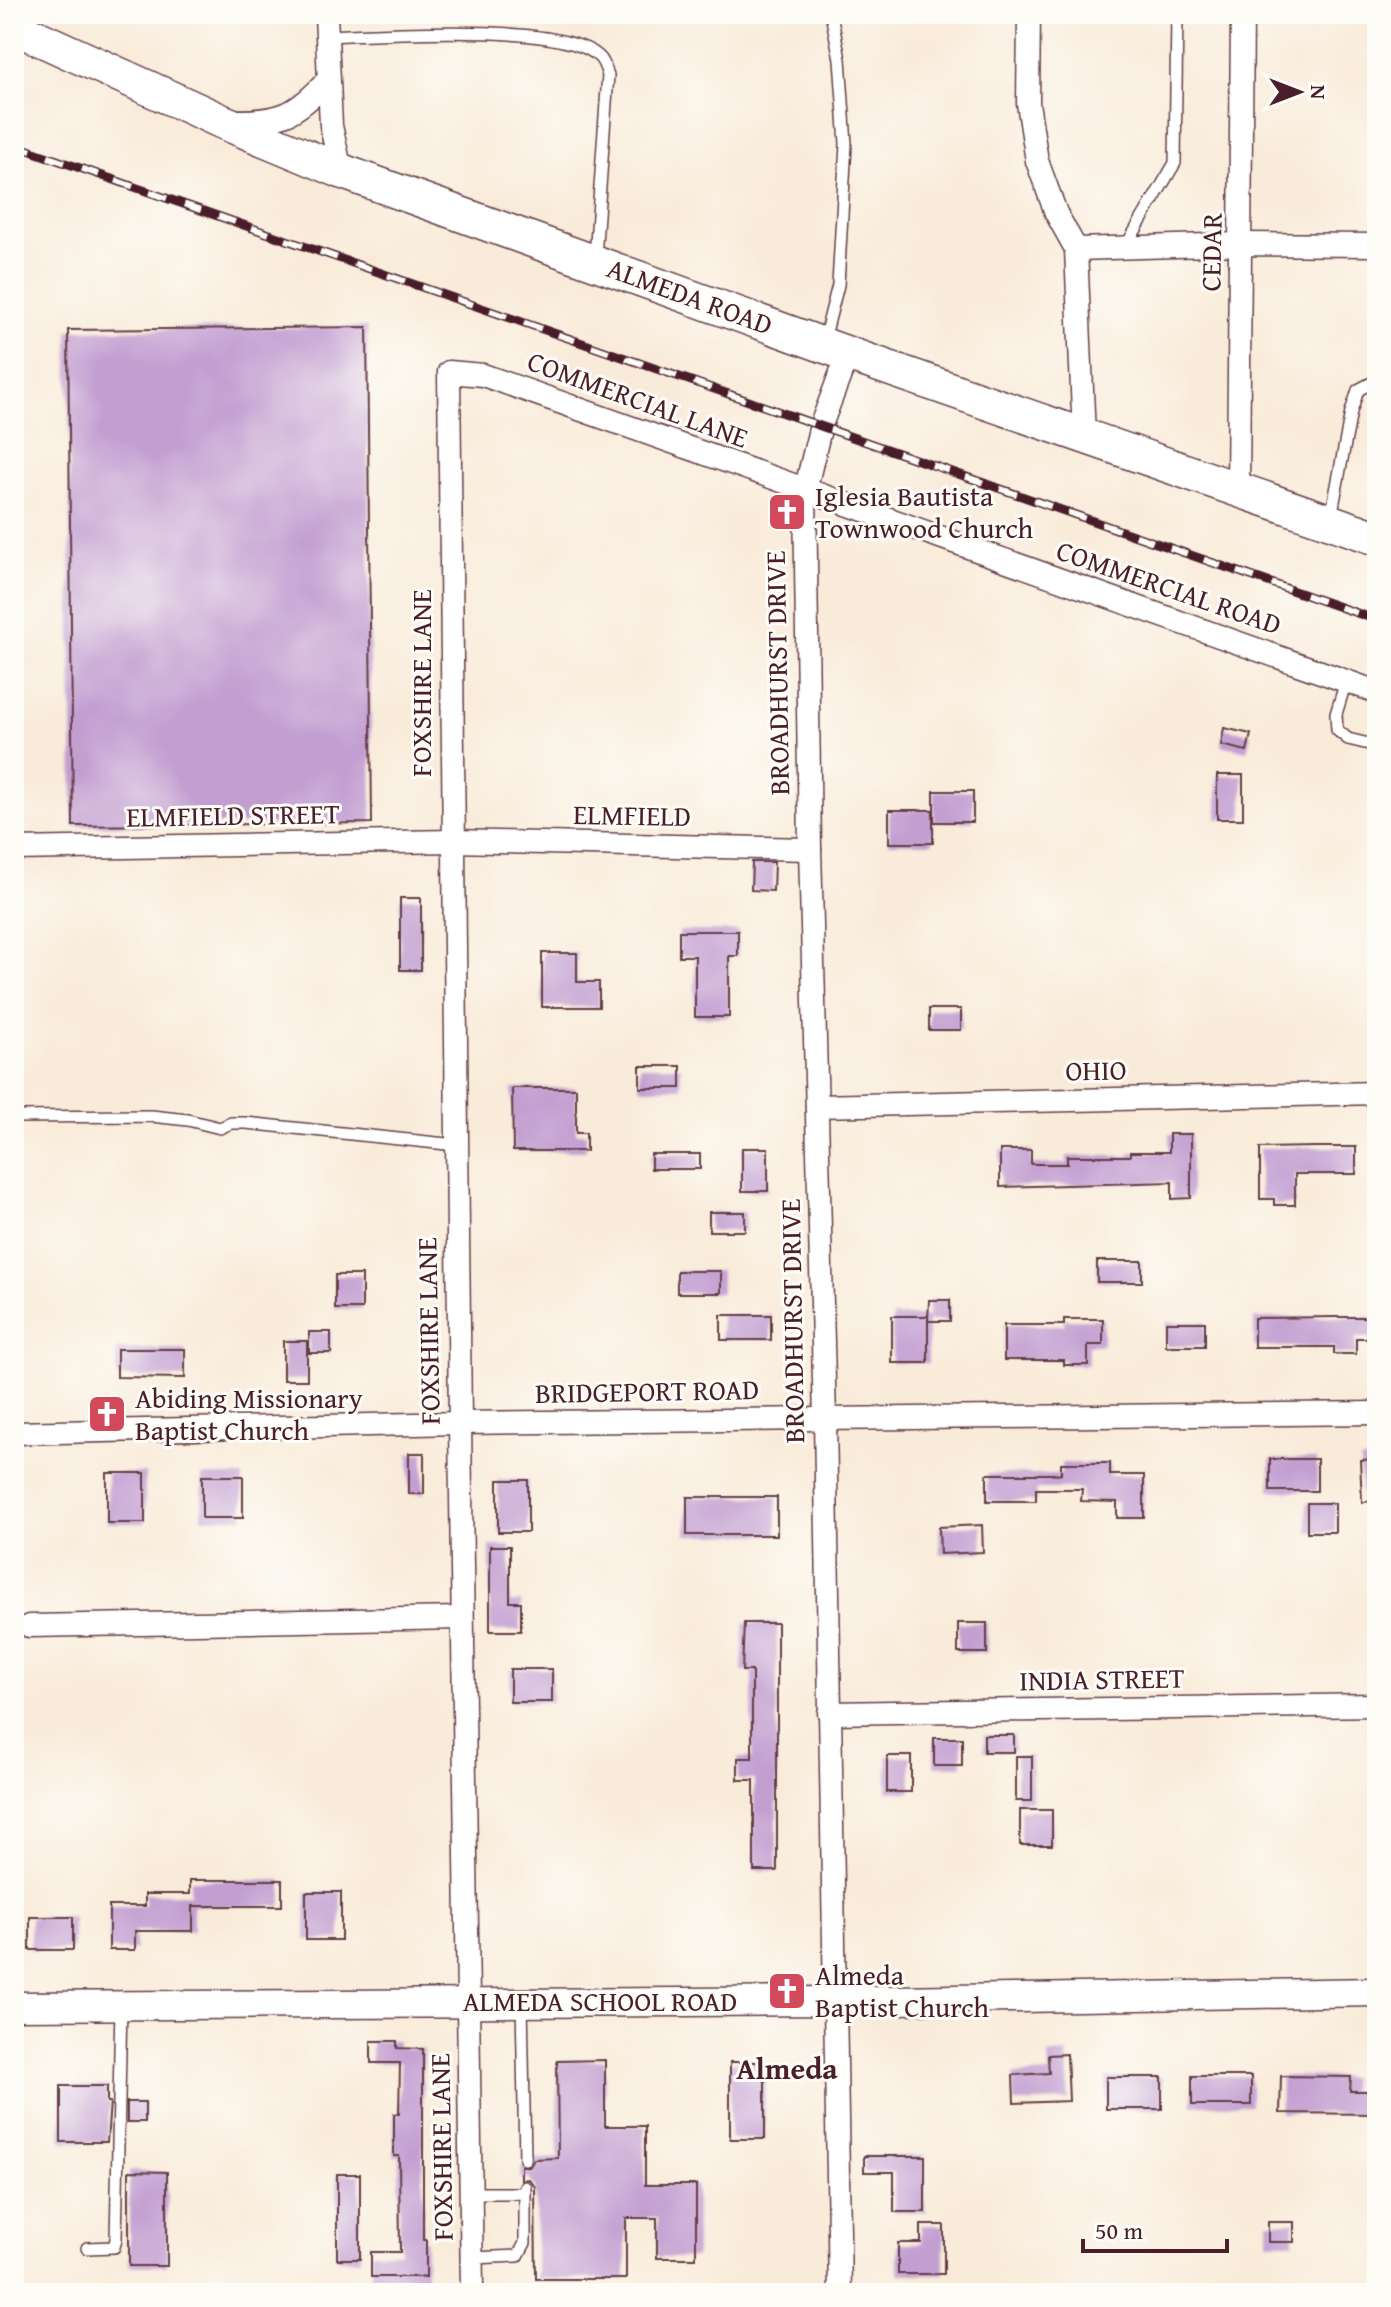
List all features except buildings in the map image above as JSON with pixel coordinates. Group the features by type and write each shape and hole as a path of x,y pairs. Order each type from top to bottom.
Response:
{"main road":[{"name":"ALMEDA ROAD","path":"21,27 221,121 341,171 1084,437 1377,538"}],"street":[{"path":"1029,14 1028,103 1037,161 1056,213 1076,249 1084,437"},
{"name":"CEDAR","path":"1238,491 1242,14"},
{"path":"326,25 331,126 341,171"},
{"path":"221,121 259,121 292,113 327,81"},
{"path":"1076,249 1242,244 1377,245"},
{"name":"BROADHURST DRIVE","path":"836,349 805,491 840,2293"},
{"name":"COMMERCIAL LANE","path":"449,372 483,375 805,491"},
{"name":"FOXSHIRE LANE","path":"449,372 472,2289"},
{"name":"COMMERCIAL ROAD","path":"805,491 1377,692"},
{"name":"ELMFIELD STREET","path":"14,849 453,841"},
{"name":"ELMFIELD","path":"453,841 810,849"},
{"name":"OHIO","path":"817,1106 1377,1093"},
{"name":"BRIDGEPORT ROAD","path":"14,1433 460,1423 1377,1413"},
{"path":"29,1626 462,1618"},
{"name":"INDIA STREET","path":"829,1713 1377,1705"},
{"name":"ALMEDA SCHOOL ROAD","path":"14,2006 835,2001 1377,1992"}],"lane":[{"path":"831,14 840,59 846,144 836,349"},
{"path":"1126,246 1175,163 1177,14"},
{"path":"326,25 475,31 551,40 589,50 601,58 608,75 595,261"},
{"path":"1330,522 1358,390 1377,380"},
{"path":"1346,681 1336,714 1337,730 1348,739 1377,746"},
{"path":"14,1117 151,1116 220,1128 231,1123 246,1123 456,1145"},
{"path":"522,2001 525,2159"},
{"path":"87,2248 114,2247 116,2239 121,2005"},
{"path":"471,2193 524,2190 525,2243 518,2256 472,2258"}],"railway":[{"path":"14,145 1377,620"}],"place":[{"name":"Iglesia Bautista Townwood Church","path":"787,512"},
{"name":"Abiding Missionary Baptist Church","path":"107,1414"},
{"name":"Almeda Baptist Church","path":"787,1991"}],"district":[{"name":"Almeda","path":"787,2069"}]}
